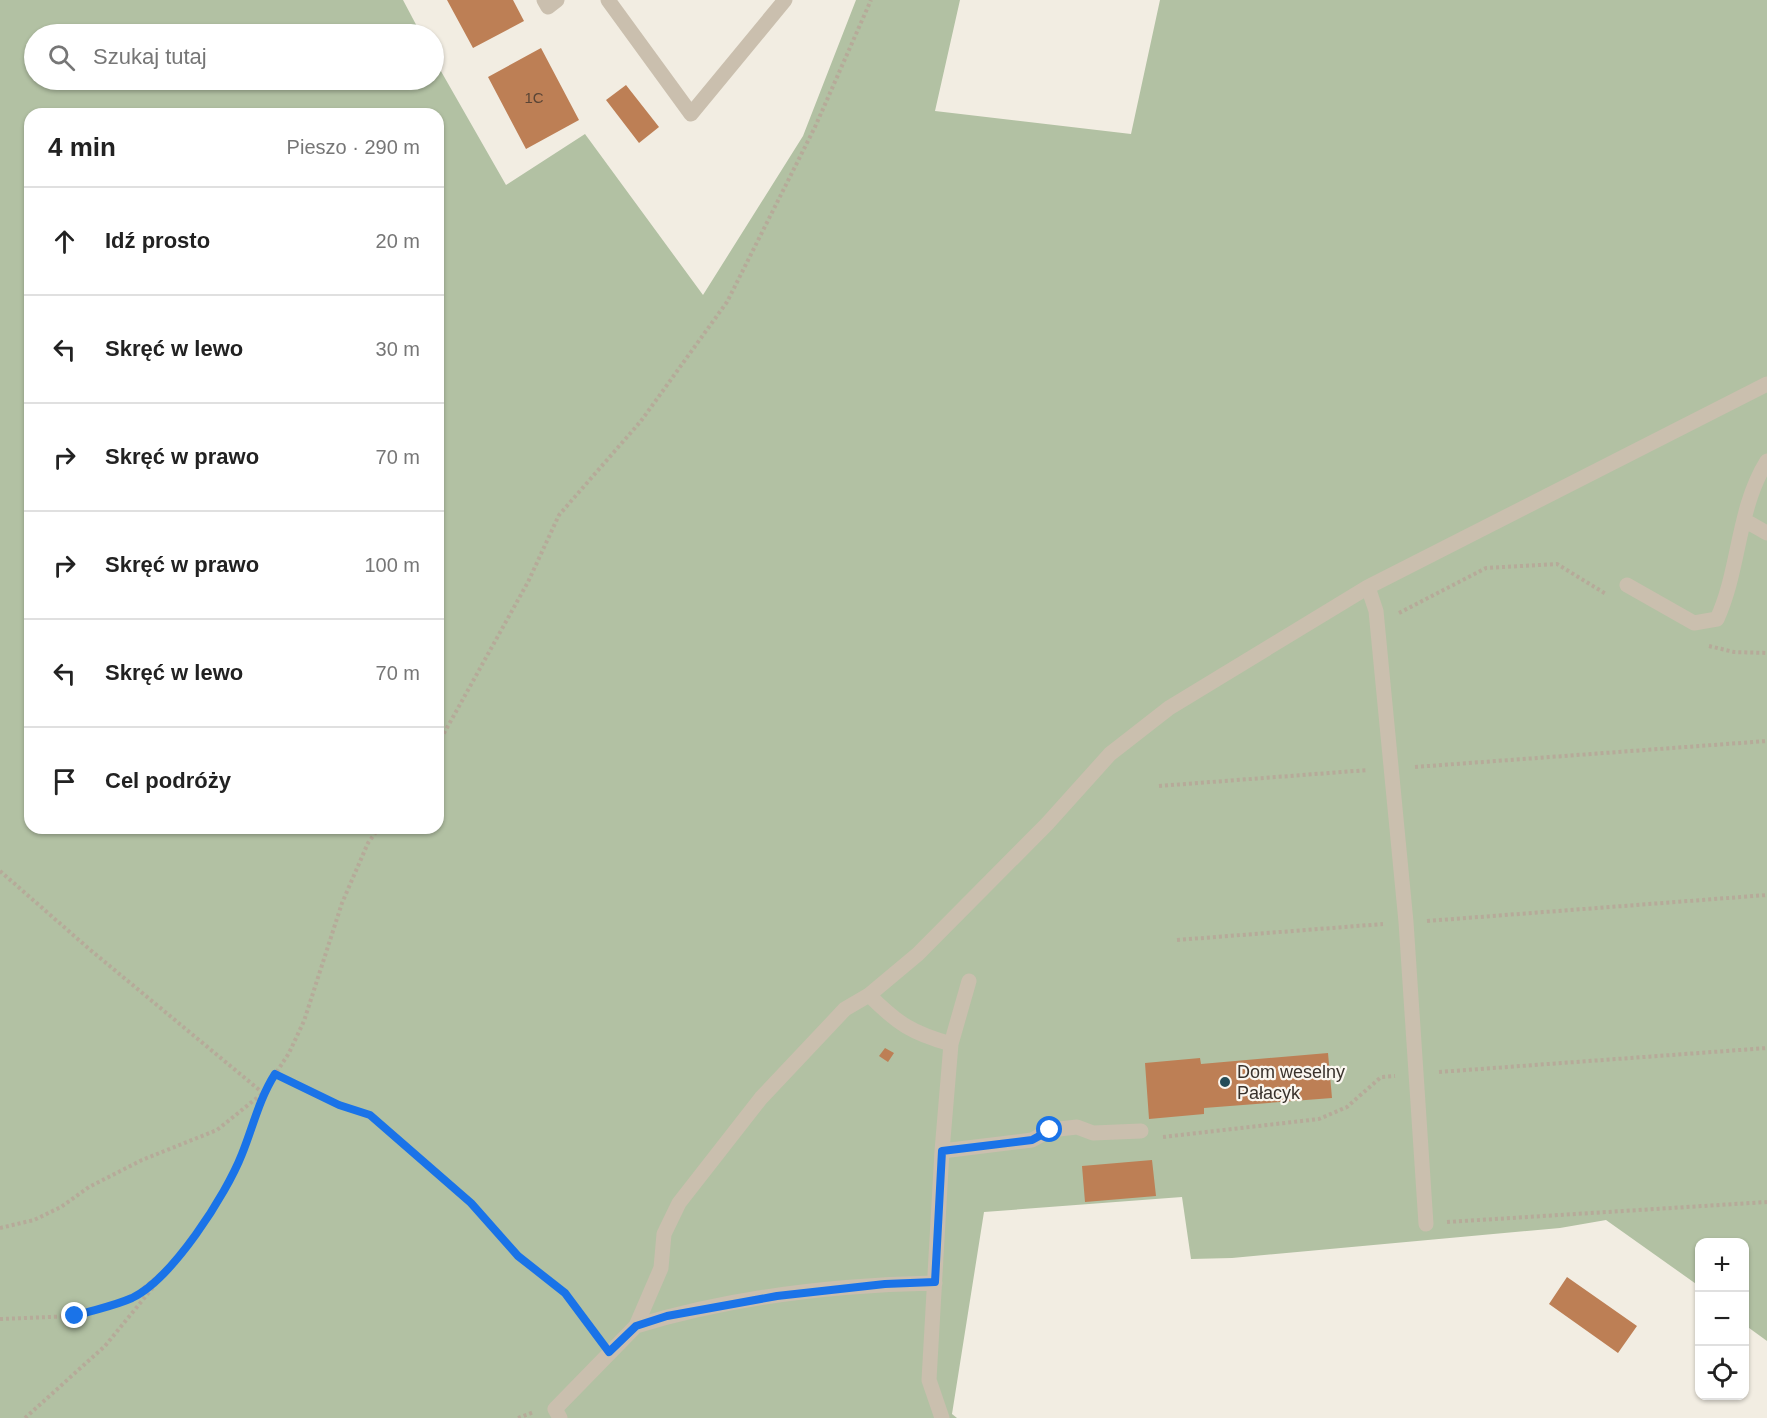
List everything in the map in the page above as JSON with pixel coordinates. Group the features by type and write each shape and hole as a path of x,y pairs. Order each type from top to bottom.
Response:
{"lane":[{"path":"544,0 548,7 557,0"},
{"path":"608,0 691,114 785,0"},
{"path":"560,1418 555,1409 636,1326 661,1268 664,1234 678,1203 761,1098 844,1009 869,994 934,938 1047,824 1110,754 1169,708 1368,587 1767,384"},
{"path":"1627,585 1694,623 1717,619 1725,602 1744,520 1767,461"},
{"path":"1744,520 1767,533"},
{"path":"1368,587 1376,611 1406,922 1414,1074 1426,1224"},
{"path":"942,1418 929,1380 942,1151 951,1044 969,981"},
{"path":"869,994 888,1014 916,1034 951,1044"},
{"path":"942,1151 1032,1140 1050,1130 1077,1127 1093,1132 1141,1131"},
{"path":"636,1326 667,1316 777,1296 885,1284 935,1282"}],"path":[{"path":"444,733 518,602 559,515 641,421 727,302 815,127 871,0"},
{"path":"1377,625 1486,568 1557,564 1610,596"},
{"path":"1703,644 1734,652 1767,653"},
{"path":"1160,786 1767,741"},
{"path":"25,1418 105,1346 215,1209 242,1155 263,1093 289,1053 304,1022 342,903 374,834"},
{"path":"0,871 97,956 263,1093"},
{"path":"1178,940 1767,895"},
{"path":"1141,1131 1164,1137 1319,1119 1347,1107 1381,1077 1767,1047"},
{"path":"275,1074 339,1105 370,1115 471,1203 518,1256 565,1293 609,1352"},
{"path":"0,1228 34,1220 111,1176 217,1130 263,1093"},
{"path":"1426,1224 1767,1202"},
{"path":"0,1318 75,1316 133,1297 170,1266"}],"green space":[{"path":"0,0 403,0 416,24 24,24 24,90 444,90 444,76 506,185 585,134 703,295 803,136 856,0 960,0 935,111 1131,134 1160,0 1767,0 1767,1341 1749,1328 1749,1238 1695,1238 1695,1283 1606,1220 1560,1228 1232,1258 1191,1259 1182,1197 984,1212 952,1414 957,1418 0,1418"}],"building":[{"path":"447,0 513,0 524,21 473,48"},
{"path":"541,48 579,120 526,149 488,77"},
{"path":"626,85 659,127 639,143 606,100"},
{"path":"885,1048 894,1053 888,1062 879,1056"},
{"name":"Dom weselny Pałacyk","path":"1328,1053 1332,1098 1204,1108 1204,1114 1149,1119 1145,1063 1200,1058 1201,1064"},
{"path":"1152,1160 1156,1196 1085,1202 1082,1166"},
{"path":"1567,1277 1637,1326 1618,1353 1549,1304"}],"place":[{"name":"Dom weselny Pałacyk","path":"1225,1082"}],"route":[{"path":"75,1316 133,1297 170,1266 215,1209 242,1155 263,1093 275,1074 339,1105 370,1115 471,1203 518,1256 565,1293 609,1352 636,1326 667,1316 777,1296 885,1284 935,1282 942,1151 1032,1140 1050,1130"}]}
